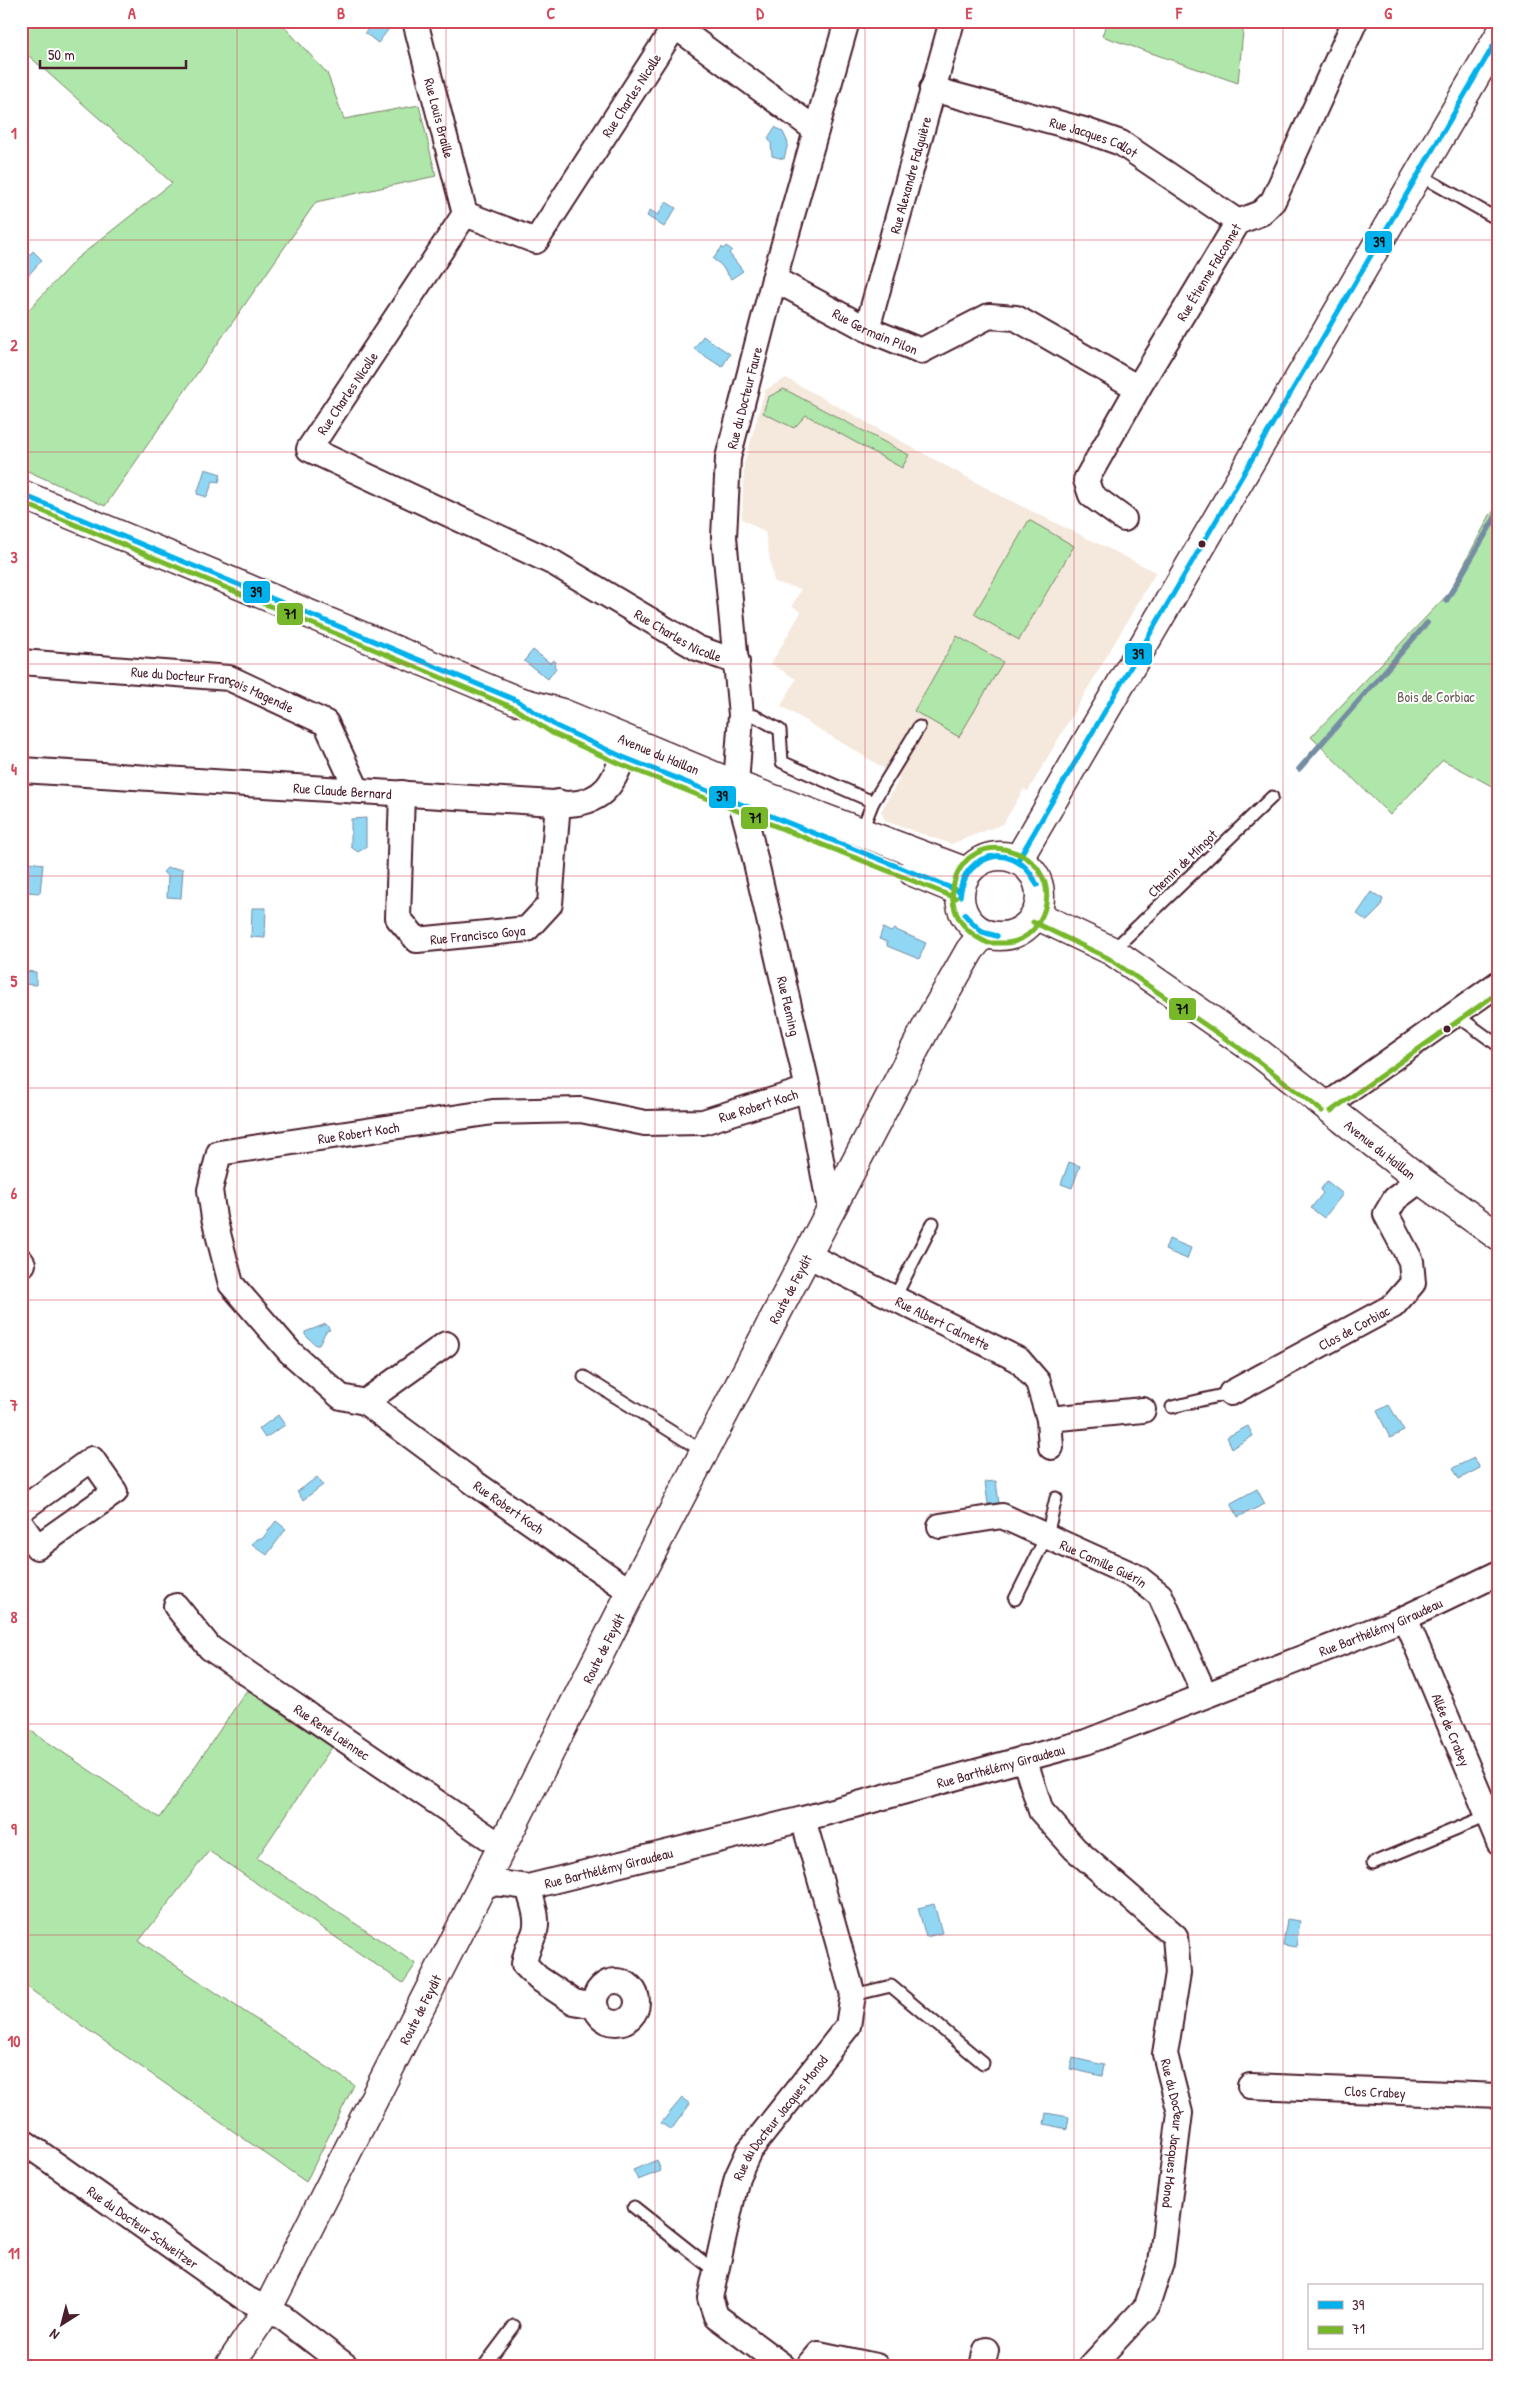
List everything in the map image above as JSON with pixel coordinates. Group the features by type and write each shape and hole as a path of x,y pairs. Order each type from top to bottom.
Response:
{"street":[{"name":"Rue Louis Braille","path":"415,21 465,214"},
{"name":"Rue du Docteur Faure","path":"738,794 741,715 724,537 728,458 774,279 847,21"},
{"name":"Rue Alexandre Falguière","path":"867,329 952,21"},
{"name":"Rue Étienne Falconnet","path":"1124,519 1091,495 1086,480 1138,388 1238,222 1261,214 1273,201 1355,21"},
{"name":"Rue Charles Nicolle","path":"674,24 536,241 465,214 310,449 554,562 698,648 737,662"},
{"path":"674,24 816,130"},
{"path":"1018,860 1499,36"},
{"name":"Rue Jacques Callot","path":"932,89 1084,130 1122,143 1238,222"},
{"name":"Rue Germain Pilon","path":"774,279 867,329 921,351 989,316 1016,318 1138,388"},
{"name":"Avenue du Haillan","path":"21,494 518,701 562,713 626,749 963,882"},
{"name":"Rue du Docteur François Magendie","path":"21,662 229,678 326,723 357,790"},
{"name":"Rue Claude Bernard","path":"21,770 579,804 600,796 613,782 626,749"},
{"name":"Rue Francisco Goya","path":"402,793 398,918 417,940 527,929 550,904 558,802"},
{"name":"Avenue du Haillan","path":"738,794 861,832 963,882"},
{"name":"Rue Fleming","path":"738,794 748,828 808,1089 830,1209"},
{"path":"1004,856 1018,860 1030,870 1038,884 1040,899 1036,914 1030,923 1013,934 998,937 984,934 970,923 961,908 963,882 977,862 990,857 1004,856"},
{"name":"Avenue du Haillan","path":"1036,914 1112,951 1259,1053 1420,1180 1499,1237"},
{"name":"Route de Feydit","path":"229,2366 267,2310 482,1883 631,1592 706,1453 830,1209 929,1022 970,950 984,934"},
{"path":"1327,1105 1499,983"},
{"name":"Rue Robert Koch","path":"631,1592 476,1484 365,1402 341,1397 290,1352 230,1284 214,1218 210,1190 219,1153 493,1112 581,1110 645,1123 703,1122 808,1089"},
{"name":"Clos de Corbiac","path":"1231,1393 1393,1306 1413,1283 1411,1261 1386,1214 1395,1199 1420,1180"},
{"name":"Rue Albert Calmette","path":"807,1255 1019,1360 1038,1382 1049,1418 1051,1446"},
{"path":"21,1261 23,1264 21,1265"},
{"path":"365,1402 446,1344"},
{"path":"1049,1418 1143,1410"},
{"path":"21,1510 92,1459 115,1492 37,1547 21,1524"},
{"name":"Rue Camille Guérin","path":"940,1526 1002,1516 1137,1577 1160,1595 1204,1695"},
{"name":"Rue Barthélémy Giraudeau","path":"482,1883 528,1888 803,1819 1086,1742 1405,1618 1499,1573"},
{"name":"Rue René Laënnec","path":"176,1606 210,1648 501,1846"},
{"name":"Allée de Crabey","path":"1405,1618 1499,1842"},
{"name":"Rue du Docteur Jacques Monod","path":"1024,1758 1041,1811 1075,1849 1175,1936 1178,1973 1165,2054 1180,2113 1161,2263 1147,2306 1091,2366"},
{"name":"Rue du Docteur Jacques Monod","path":"783,2366 716,2316 710,2298 737,2177 748,2151 848,2026 853,1995 803,1819"},
{"path":"528,1888 536,1915 535,1933 527,1947 524,1964 538,1978 574,2002 595,2006"},
{"name":"Clos Crabey","path":"1250,2086 1499,2096"},
{"name":"Rue du Docteur Schweitzer","path":"21,2140 243,2297 282,2317 346,2366"},
{"path":"809,2366 819,2354 876,2366"}],"lane":[{"path":"1418,174 1499,220"},
{"path":"741,715 755,716 780,730 782,762 873,802"},
{"path":"861,832 873,802 919,727"},
{"name":"Chemin de Mingot","path":"1112,951 1272,797"},
{"path":"1455,1014 1499,1046"},
{"path":"894,1299 933,1223"},
{"path":"584,1377 706,1453"},
{"name":"Clos de Corbiac","path":"1172,1407 1231,1393"},
{"path":"1015,1599 1047,1535 1056,1498"},
{"path":"1373,1863 1487,1816"},
{"path":"853,1995 891,1986 983,2063"},
{"path":"634,2207 716,2272"},
{"path":"484,2366 514,2326"}],"shaded area":[{"path":"786,378 1003,497 1156,572 1028,791 1024,789 1003,824 951,844 885,821 881,811 900,778 781,706 796,679 771,664 801,612 792,606 801,589 774,582 765,532 742,519 744,464 765,390"}],"green space":[{"path":"21,21 279,21 327,73 344,119 419,105 436,176 316,202 105,506 21,468 21,318 76,259 172,183 21,49"},
{"path":"1107,21 1244,21 1238,83 1102,36"},
{"path":"784,389 909,455 902,468 806,415 794,428 763,413 768,397"},
{"name":"Bois de Corbiac","path":"1499,505 1499,790 1443,760 1390,815 1311,737 1449,593 1490,515"},
{"path":"1029,520 1074,546 1019,640 974,614"},
{"path":"957,636 1003,662 959,737 914,711"},
{"path":"247,1690 332,1747 257,1858 416,1964 403,1983 209,1851 139,1941 354,2085 306,2182 21,1983 21,1724 160,1818"}],"water":[{"path":"374,21 395,21 378,43 365,33"},
{"path":"775,127 783,132 788,143 784,159 772,156 771,143 768,138"},
{"path":"666,202 676,208 664,227 647,216 650,210 658,215"},
{"path":"726,246 732,250 729,253 743,271 731,279 721,265 713,259 722,247 723,249"},
{"path":"33,251 42,260 24,280 21,278 21,264"},
{"path":"703,336 730,354 722,367 694,349"},
{"path":"205,469 221,474 219,482 213,481 207,497 197,494"},
{"path":"533,650 550,663 553,660 556,662 554,666 556,668 548,679 524,661"},
{"path":"366,818 366,847 358,852 351,847 351,819"},
{"path":"29,862 43,864 40,893 26,892"},
{"path":"167,868 183,869 181,898 167,897 168,877 163,872"},
{"path":"1372,892 1383,899 1380,908 1367,921 1357,914"},
{"path":"252,908 266,908 265,938 251,937"},
{"path":"883,928 891,932 894,929 926,943 919,959 887,946 887,942 879,939"},
{"path":"21,971 36,972 36,985 21,984"},
{"path":"1069,1162 1080,1166 1072,1188 1061,1184"},
{"path":"1327,1181 1343,1194 1324,1218 1311,1208 1323,1193 1320,1190"},
{"path":"1169,1239 1191,1248 1187,1259 1165,1250"},
{"path":"326,1324 330,1330 326,1331 319,1345 316,1345 305,1335 305,1332"},
{"path":"1389,1405 1404,1431 1390,1438 1377,1411"},
{"path":"278,1415 285,1425 265,1438 259,1429"},
{"path":"1248,1426 1253,1436 1232,1448 1227,1437"},
{"path":"1474,1458 1480,1468 1459,1479 1453,1468"},
{"path":"317,1477 323,1485 303,1500 297,1492"},
{"path":"996,1481 999,1503 988,1504 985,1482"},
{"path":"1257,1489 1265,1504 1238,1517 1231,1503"},
{"path":"276,1521 286,1529 267,1555 252,1544 256,1539 262,1539"},
{"path":"934,1904 942,1933 926,1937 918,1908"},
{"path":"1287,1919 1300,1921 1296,1947 1283,1945"},
{"path":"1073,2058 1104,2065 1102,2076 1070,2069"},
{"path":"682,2098 690,2104 671,2130 661,2123"},
{"path":"1046,2113 1069,2117 1067,2129 1044,2124"},
{"path":"657,2160 661,2171 638,2180 633,2170"}],"waterway":[{"path":"1446,601 1499,511"},
{"path":"1299,769 1427,623"}],"transit line":[{"name":"39","path":"1018,860 1499,36"},
{"name":"39","path":"21,494 518,701 556,726 623,757 959,891"},
{"name":"71","path":"21,502 514,708 552,733 620,764 956,898"},
{"name":"71","path":"988,943 968,930 957,914 953,896 955,879 964,864 977,853 994,848 1020,854 1033,863 1045,883 1046,899 1039,922 1028,935 1014,942 991,943"},
{"name":"39","path":"960,896 962,881 970,868 982,859 997,856"},
{"name":"39","path":"960,896 964,881 971,870 982,861 997,856"},
{"name":"39","path":"997,856 1021,864 1030,873 1037,885"},
{"name":"39","path":"997,856 1004,856 1022,864 1037,885"},
{"name":"39","path":"965,915 979,928 997,936"},
{"name":"39","path":"965,915 982,932 997,936"},
{"name":"71","path":"1033,922 1108,958 1255,1059 1322,1111"},
{"name":"71","path":"1331,1111 1499,992"}]}
